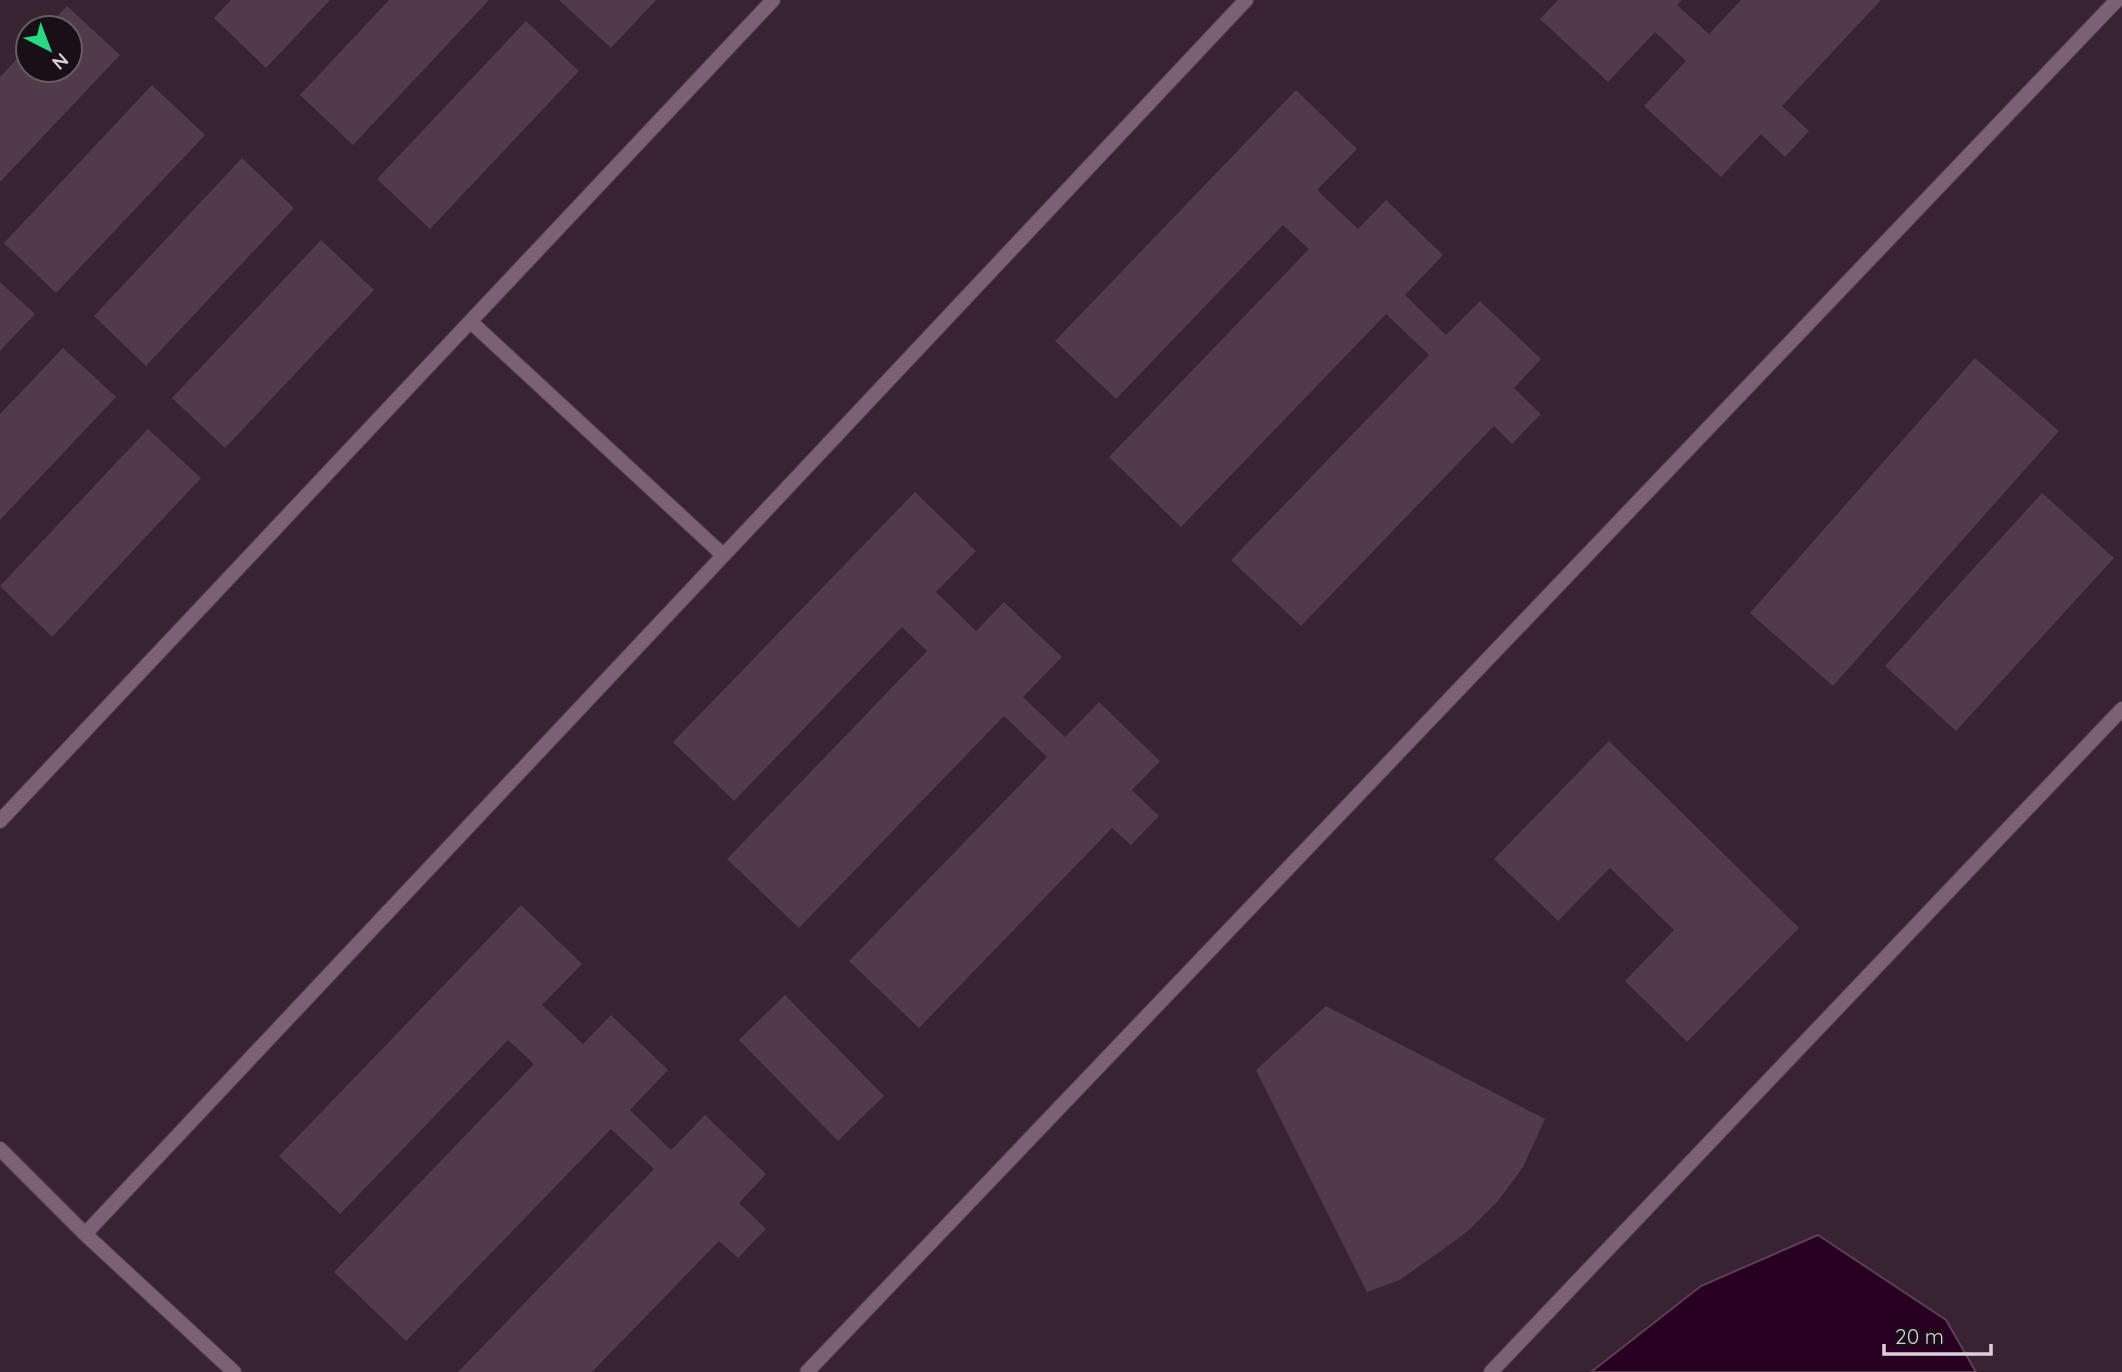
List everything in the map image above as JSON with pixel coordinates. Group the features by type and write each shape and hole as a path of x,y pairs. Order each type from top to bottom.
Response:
{"lane":[{"path":"0,821 773,0"},
{"path":"85,1234 1246,0"},
{"path":"807,1372 2117,0"},
{"path":"471,321 723,555"},
{"path":"1490,1372 2122,709"},
{"path":"0,1149 85,1234 234,1372"}],"shaded area":[{"path":"1818,1235 1946,1320 1976,1372 1591,1372 1701,1286"}],"building":[{"path":"231,0 330,0 266,68 214,18"},
{"path":"389,0 489,0 353,145 300,95"},
{"path":"559,0 656,0 611,48"},
{"path":"1558,0 1682,0 1677,5 1709,34 1741,0 1881,0 1782,106 1809,131 1785,157 1761,134 1721,177 1644,106 1686,61 1655,32 1608,82 1540,19"},
{"path":"67,6 76,14 59,14"},
{"path":"526,21 579,71 430,229 377,179"},
{"path":"84,22 120,55 0,182 0,77 14,62 14,84 84,84"},
{"path":"152,85 205,135 56,293 4,243"},
{"path":"1296,90 1357,149 1317,190 1358,229 1386,200 1443,255 1405,295 1446,335 1480,301 1541,359 1514,388 1541,414 1512,444 1494,426 1301,626 1231,560 1429,355 1386,314 1181,527 1109,457 1309,249 1283,225 1116,399 1055,341"},
{"path":"242,158 294,208 146,366 94,316"},
{"path":"321,240 374,290 225,448 172,398"},
{"path":"0,282 35,314 0,351"},
{"path":"63,348 116,397 0,520 0,414"},
{"path":"1975,358 2059,431 1833,686 1750,613"},
{"path":"148,429 201,478 52,637 0,586"},
{"path":"915,492 976,551 936,592 976,631 1004,602 1062,657 1023,697 1065,737 1099,702 1160,761 1132,790 1159,816 1131,845 1112,828 919,1028 849,961 1047,757 1004,716 799,928 727,859 927,651 902,627 734,801 673,742"},
{"path":"2042,493 2114,558 1956,731 1885,666"},
{"path":"1609,741 1799,928 1687,1042 1625,981 1674,930 1610,868 1558,921 1494,859"},
{"path":"521,905 582,964 542,1005 583,1044 611,1015 668,1070 630,1110 671,1150 705,1115 766,1174 739,1203 766,1229 738,1258 719,1241 592,1372 458,1372 654,1169 611,1129 406,1341 334,1272 534,1064 508,1040 340,1214 279,1156"},
{"path":"785,995 884,1096 838,1141 739,1040"},
{"path":"1326,1006 1545,1119 1523,1167 1498,1201 1467,1232 1400,1280 1367,1292 1256,1070"}]}
